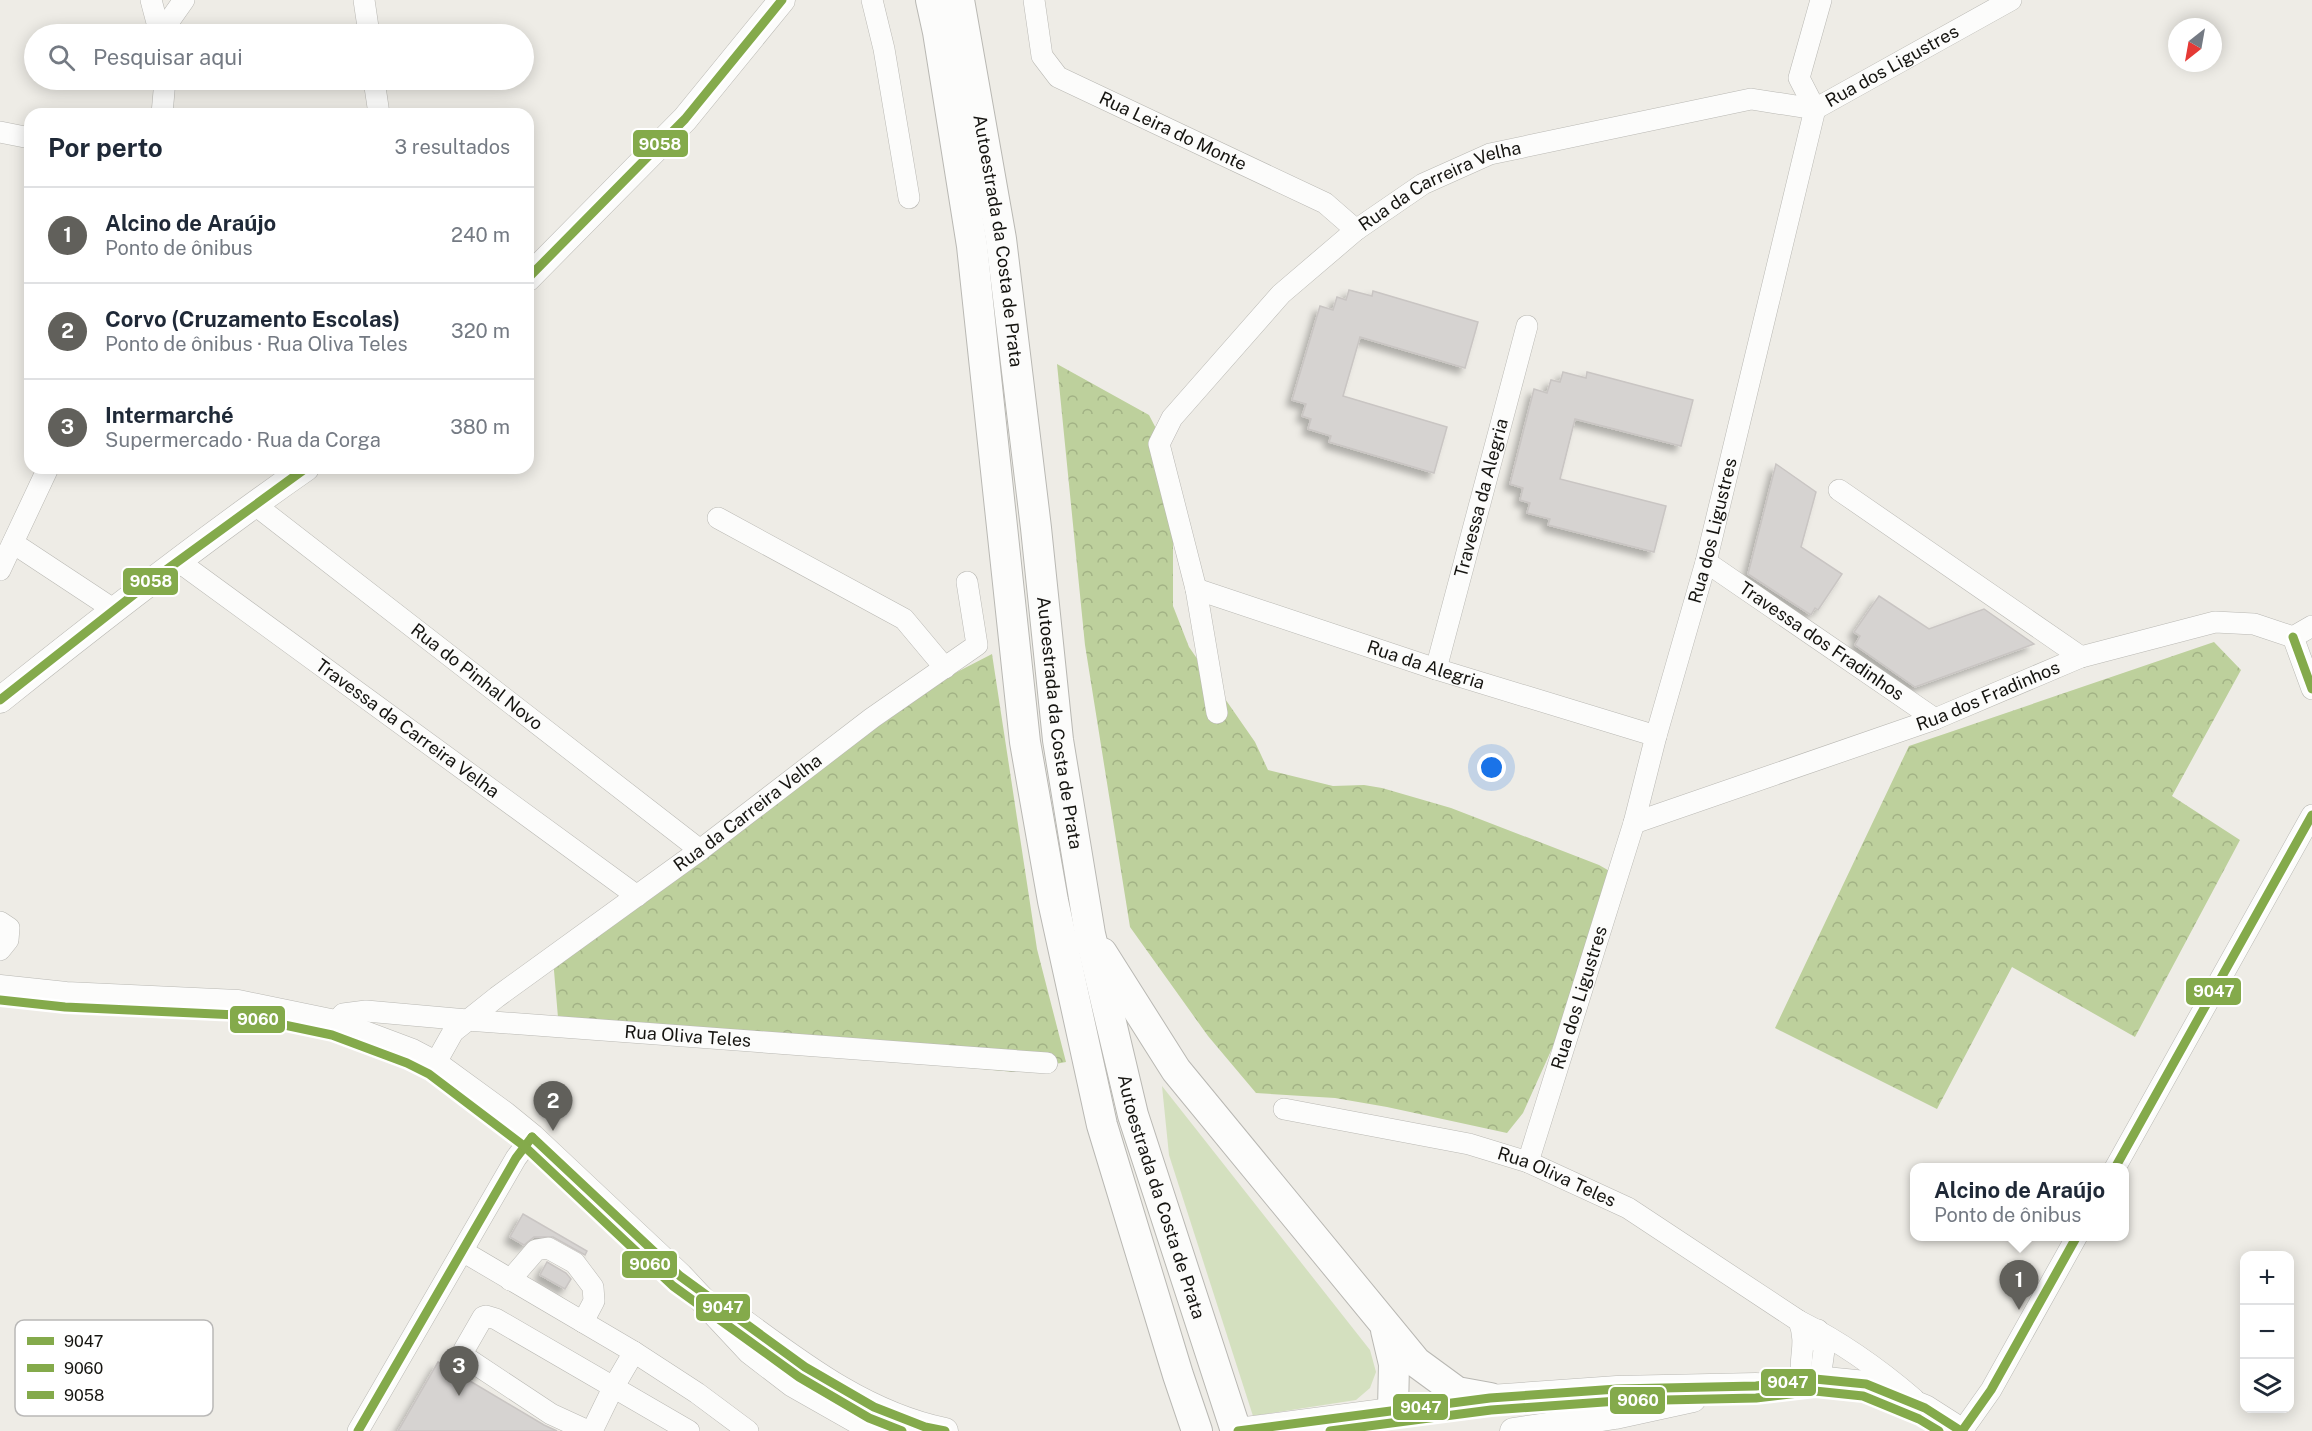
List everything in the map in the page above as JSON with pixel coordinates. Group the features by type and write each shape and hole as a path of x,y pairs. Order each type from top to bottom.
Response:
{"highway":[{"name":"Autoestrada da Costa de Prata","path":"931,0 972,246 1025,742 1053,901 1102,1125 1197,1431"},
{"name":"Autoestrada da Costa de Prata","path":"959,0 1001,239 1058,740 1090,934 1133,1115 1237,1431"},
{"path":"1090,934 1176,1070 1416,1362 1457,1392 1490,1398"},
{"path":"1384,1421 1394,1364 1385,1326"}],"main road":[{"path":"534,272 685,119 782,0"},
{"path":"0,700 113,609 297,474"},
{"path":"0,988 66,995 238,1003 335,1023 412,1052 435,1064 532,1137 680,1276 750,1351 793,1384 876,1431"},
{"path":"680,1276 805,1367 837,1387 898,1417 925,1427 945,1431"},
{"name":"Rua Oliva Teles","path":"1237,1431 1325,1419 1384,1421 1490,1398 1617,1389 1756,1386 1811,1380 1866,1384 1925,1408 1961,1431"},
{"name":"Rua Oliva Teles","path":"1513,1431 1615,1416 1756,1386"},
{"path":"1325,1419 1365,1431"}],"street":[{"path":"151,0 157,24"},
{"path":"167,24 184,0"},
{"path":"364,0 368,24"},
{"path":"872,0 884,49 909,198"},
{"name":"Rua Leira do Monte","path":"1034,0 1042,56 1058,77 1325,203 1356,230"},
{"path":"1815,109 1799,78 1821,0"},
{"name":"Rua dos Ligustres","path":"1528,1162 1634,823 1656,736 1706,562 1815,109 2011,0"},
{"path":"163,108 164,90"},
{"path":"375,90 378,108"},
{"name":"Rua da Carreira Velha","path":"1197,589 1159,444 1172,418 1281,294 1356,230 1423,184 1490,154 1751,99 1815,109"},
{"path":"0,132 24,137"},
{"name":"Travessa da Alegria","path":"1436,669 1527,326"},
{"path":"0,570 45,474"},
{"path":"1839,490 2081,657"},
{"name":"Rua do Pinhal Novo","path":"254,504 700,850"},
{"path":"718,518 904,619 945,668"},
{"path":"13,543 113,609"},
{"name":"Travessa da Carreira Velha","path":"178,561 637,896"},
{"name":"Travessa dos Fradinhos","path":"1706,562 1935,719"},
{"name":"Rua da Carreira Velha","path":"435,1064 453,1032 467,1020 700,850 872,718 977,645 967,582"},
{"path":"1197,589 1217,713"},
{"name":"Rua da Alegria","path":"1197,589 1436,669 1656,736"},
{"name":"Rua dos Fradinhos","path":"1634,823 1935,719 2081,657 2215,622 2254,624 2293,637"},
{"path":"2312,626 2293,637 2312,689"},
{"path":"2117,1163 2312,815"},
{"path":"0,922 9,928 10,935 0,950"},
{"name":"Rua Oliva Teles","path":"335,1023 343,1014 366,1011 1047,1063"},
{"name":"Rua Oliva Teles","path":"1284,1108 1469,1144 1528,1162 1628,1208 1878,1369 1925,1408"},
{"path":"358,1431 516,1158 532,1137"},
{"path":"1961,1431 1991,1390 2074,1241"},
{"path":"510,1280 536,1250 548,1248 575,1263 593,1287 594,1301 583,1322"},
{"path":"464,1251 634,1352 697,1393 748,1431"},
{"path":"634,1352 613,1388 590,1431 551,1414 471,1363 465,1357 464,1350 483,1317 486,1316 496,1320 613,1388 689,1431"},
{"path":"1808,1325 1824,1350 1811,1380"}],"green space":[{"path":"1057,364 1149,415 1161,438 1173,533 1173,606 1189,647 1255,742 1268,770 1333,786 1364,785 1382,788 1451,808 1599,865 1613,873 1568,1013 1523,1113 1507,1133 1335,1098 1256,1093 1208,1036 1130,927 1085,645"},
{"path":"2214,642 2241,670 2172,796 2240,840 2135,1037 2012,967 1937,1109 1775,1028 1909,746"},
{"path":"992,654 1037,949 1066,1062 1014,1072 559,1029 553,959 862,721"},
{"path":"1162,1086 1370,1350 1376,1372 1370,1388 1356,1400 1253,1416 1169,1155"}],"building":[{"path":"1349,290 1372,296 1373,291 1478,322 1465,368 1360,337 1343,396 1447,427 1434,473 1329,442 1331,436 1308,429 1311,419 1302,416 1306,404 1292,400 1320,306 1333,310 1337,297 1346,300"},
{"path":"1563,372 1586,378 1587,372 1693,400 1681,446 1575,419 1560,479 1666,506 1654,552 1548,525 1550,519 1527,513 1530,503 1520,500 1523,488 1510,484 1534,389 1547,393 1551,380 1560,382"},
{"path":"1776,464 1816,492 1801,547 1842,574 1818,610 1815,608 1811,615 1748,574"},
{"path":"1879,596 1929,629 1984,609 2034,644 1915,687 1855,645 1860,636 1854,632"},
{"path":"523,1214 587,1251 585,1255 553,1237 534,1237 524,1245 510,1237"},
{"path":"547,1262 566,1273 571,1279 565,1289 540,1275"},
{"path":"438,1362 544,1425 557,1431 398,1431"}],"transit line":[{"name":"9058","path":"534,272 685,119 782,0"},
{"name":"9058","path":"0,700 151,581 298,474"},
{"name":"9047","path":"2293,637 2312,689"},
{"name":"9047","path":"2118,1163 2312,815"},
{"name":"9060","path":"0,1000 65,1007 237,1015 332,1035 407,1063 429,1074 524,1146 673,1286 799,1377 869,1418 902,1431"},
{"name":"9047","path":"532,1137 680,1276 805,1367 874,1407 925,1427 945,1431"},
{"name":"9047","path":"358,1431 516,1158 532,1137"},
{"name":"9047","path":"1962,1431 1991,1390 2074,1241"},
{"name":"9047","path":"1238,1431 1490,1398 1617,1389 1756,1386 1815,1379 1866,1384 1925,1408 1961,1431"},
{"name":"9060","path":"1330,1431 1491,1410 1618,1401 1756,1398 1815,1391 1863,1396 1919,1419 1939,1431"}],"place":[{"name":"Corvo (Cruzamento Escolas)","path":"553,1131"},
{"name":"Alcino de Araújo","path":"2019,1310"},
{"name":"Intermarché","path":"459,1396"}]}
